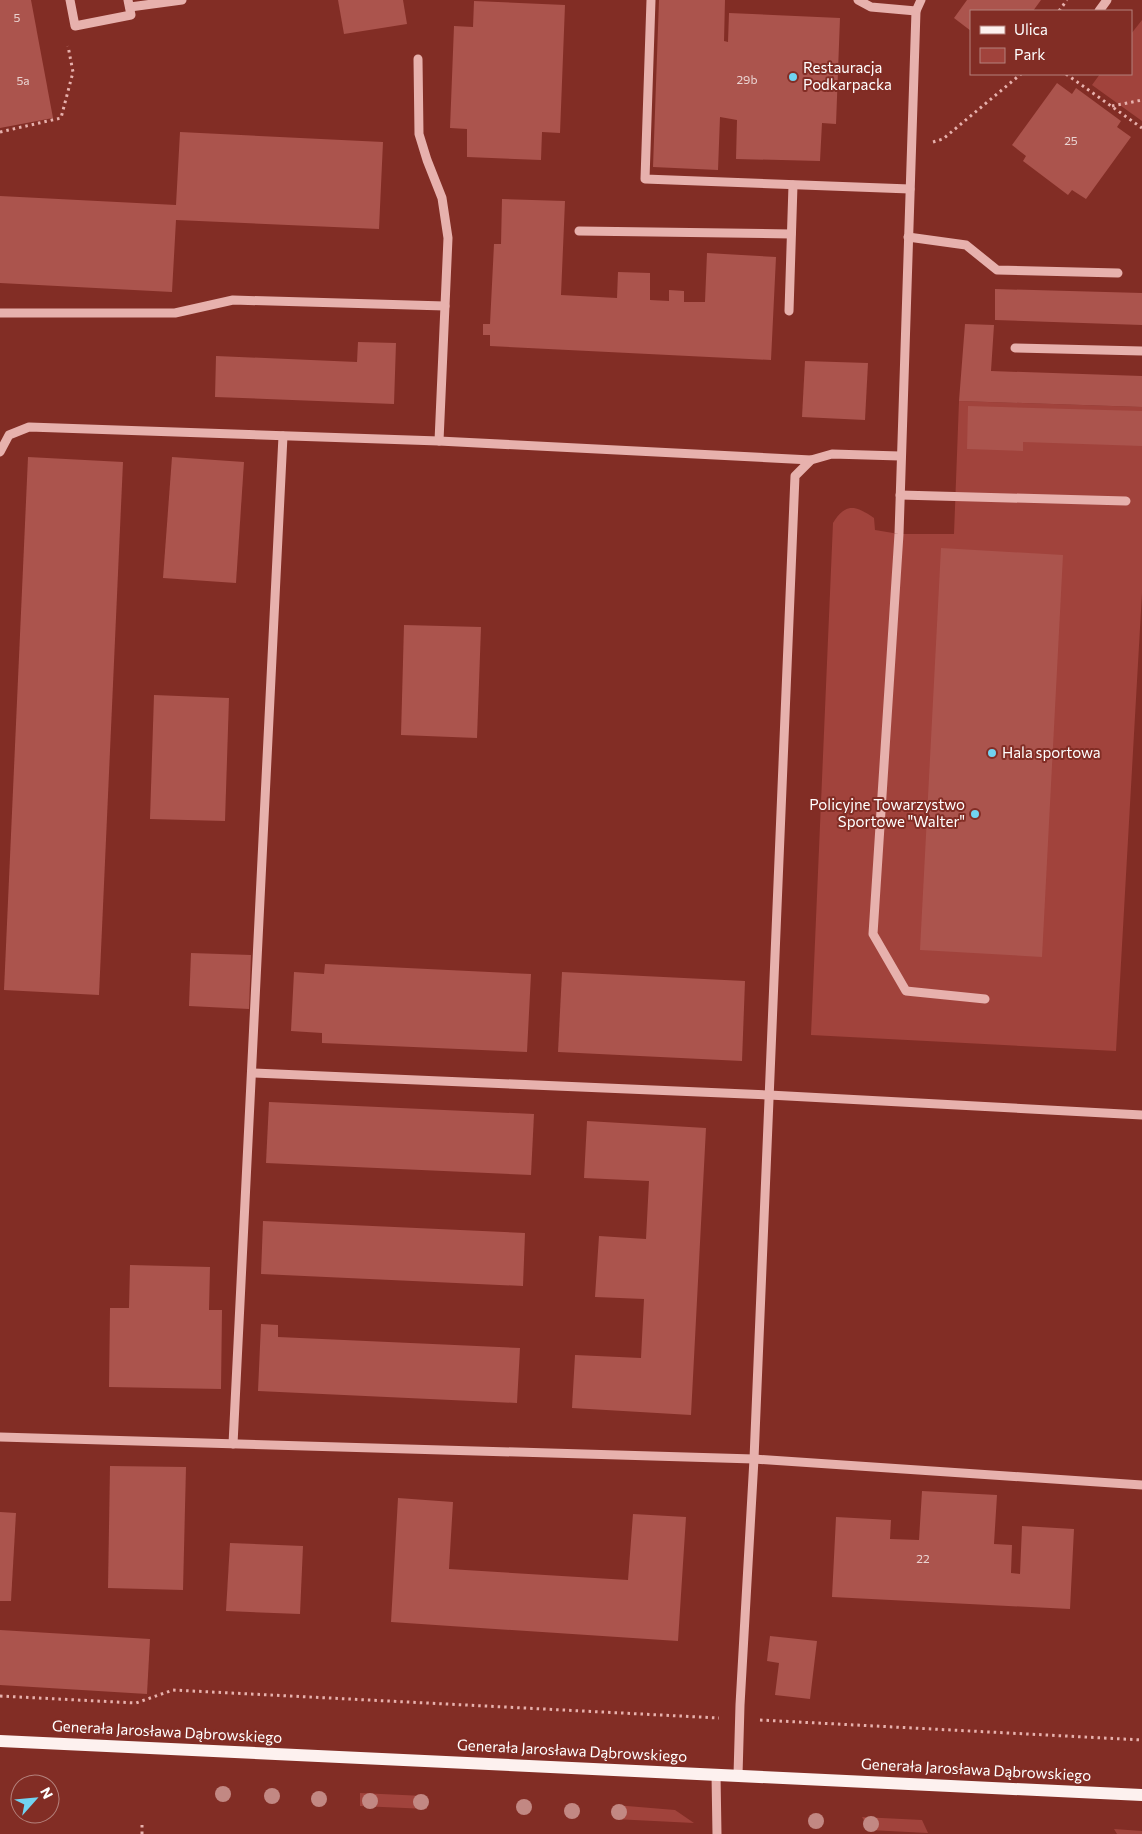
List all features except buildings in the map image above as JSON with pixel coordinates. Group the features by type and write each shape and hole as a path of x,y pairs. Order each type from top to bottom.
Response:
{"main road":[{"name":"Generała Jarosława Dąbrowskiego","path":"0,1740 1142,1795"}],"lane":[{"path":"70,0 75,26 131,15 129,4 182,0"},
{"path":"651,0 644,179 910,189"},
{"path":"858,0 871,7 916,11"},
{"path":"921,0 916,11 900,495 873,934 906,991 985,999"},
{"path":"418,59 419,134 442,198 448,238 439,441"},
{"path":"789,311 793,185"},
{"path":"579,231 791,234"},
{"path":"908,237 966,246 997,270 1118,273"},
{"path":"0,313 175,314 233,300 445,306"},
{"path":"1015,348 1142,351"},
{"path":"0,452 9,435 29,427 439,441 811,460 832,454 900,456"},
{"path":"233,1444 253,1073 283,436"},
{"path":"738,1775 754,1459 792,502 795,476 811,460"},
{"path":"900,495 1126,501"},
{"path":"253,1073 769,1095 1142,1115"},
{"path":"0,1437 754,1459 1142,1485"},
{"path":"716,1774 717,1834"}],"path":[{"path":"0,132 61,118 73,72 66,36"},
{"path":"911,148 943,139 1020,75"},
{"path":"1067,75 1142,128"},
{"path":"1112,106 1142,100"},
{"path":"0,1696 136,1703 173,1690 1142,1740"},
{"path":"142,1825 142,1834"}],"green space":[{"path":"1142,20 1142,121 1092,85 1099,75 1132,75 1132,33"},
{"name":"Policyjne Towarzystwo Sportowe \"Walter\"","path":"959,401 1142,407 1142,593 1116,1051 811,1035 833,523 842,512 852,508 874,518 875,530 899,534 954,534"},
{"path":"360,1793 424,1796 427,1809 360,1806"},
{"path":"615,1805 675,1810 694,1823 614,1819"},
{"path":"862,1817 922,1820 928,1833 869,1830"},
{"path":"1114,1829 1142,1831 1142,1834 1117,1834"}],"place":[{"name":"Restauracja Podkarpacka","path":"793,77"},
{"name":"Hala sportowa","path":"992,753"},
{"name":"Policyjne Towarzystwo Sportowe \"Walter\"","path":"975,814"}]}
